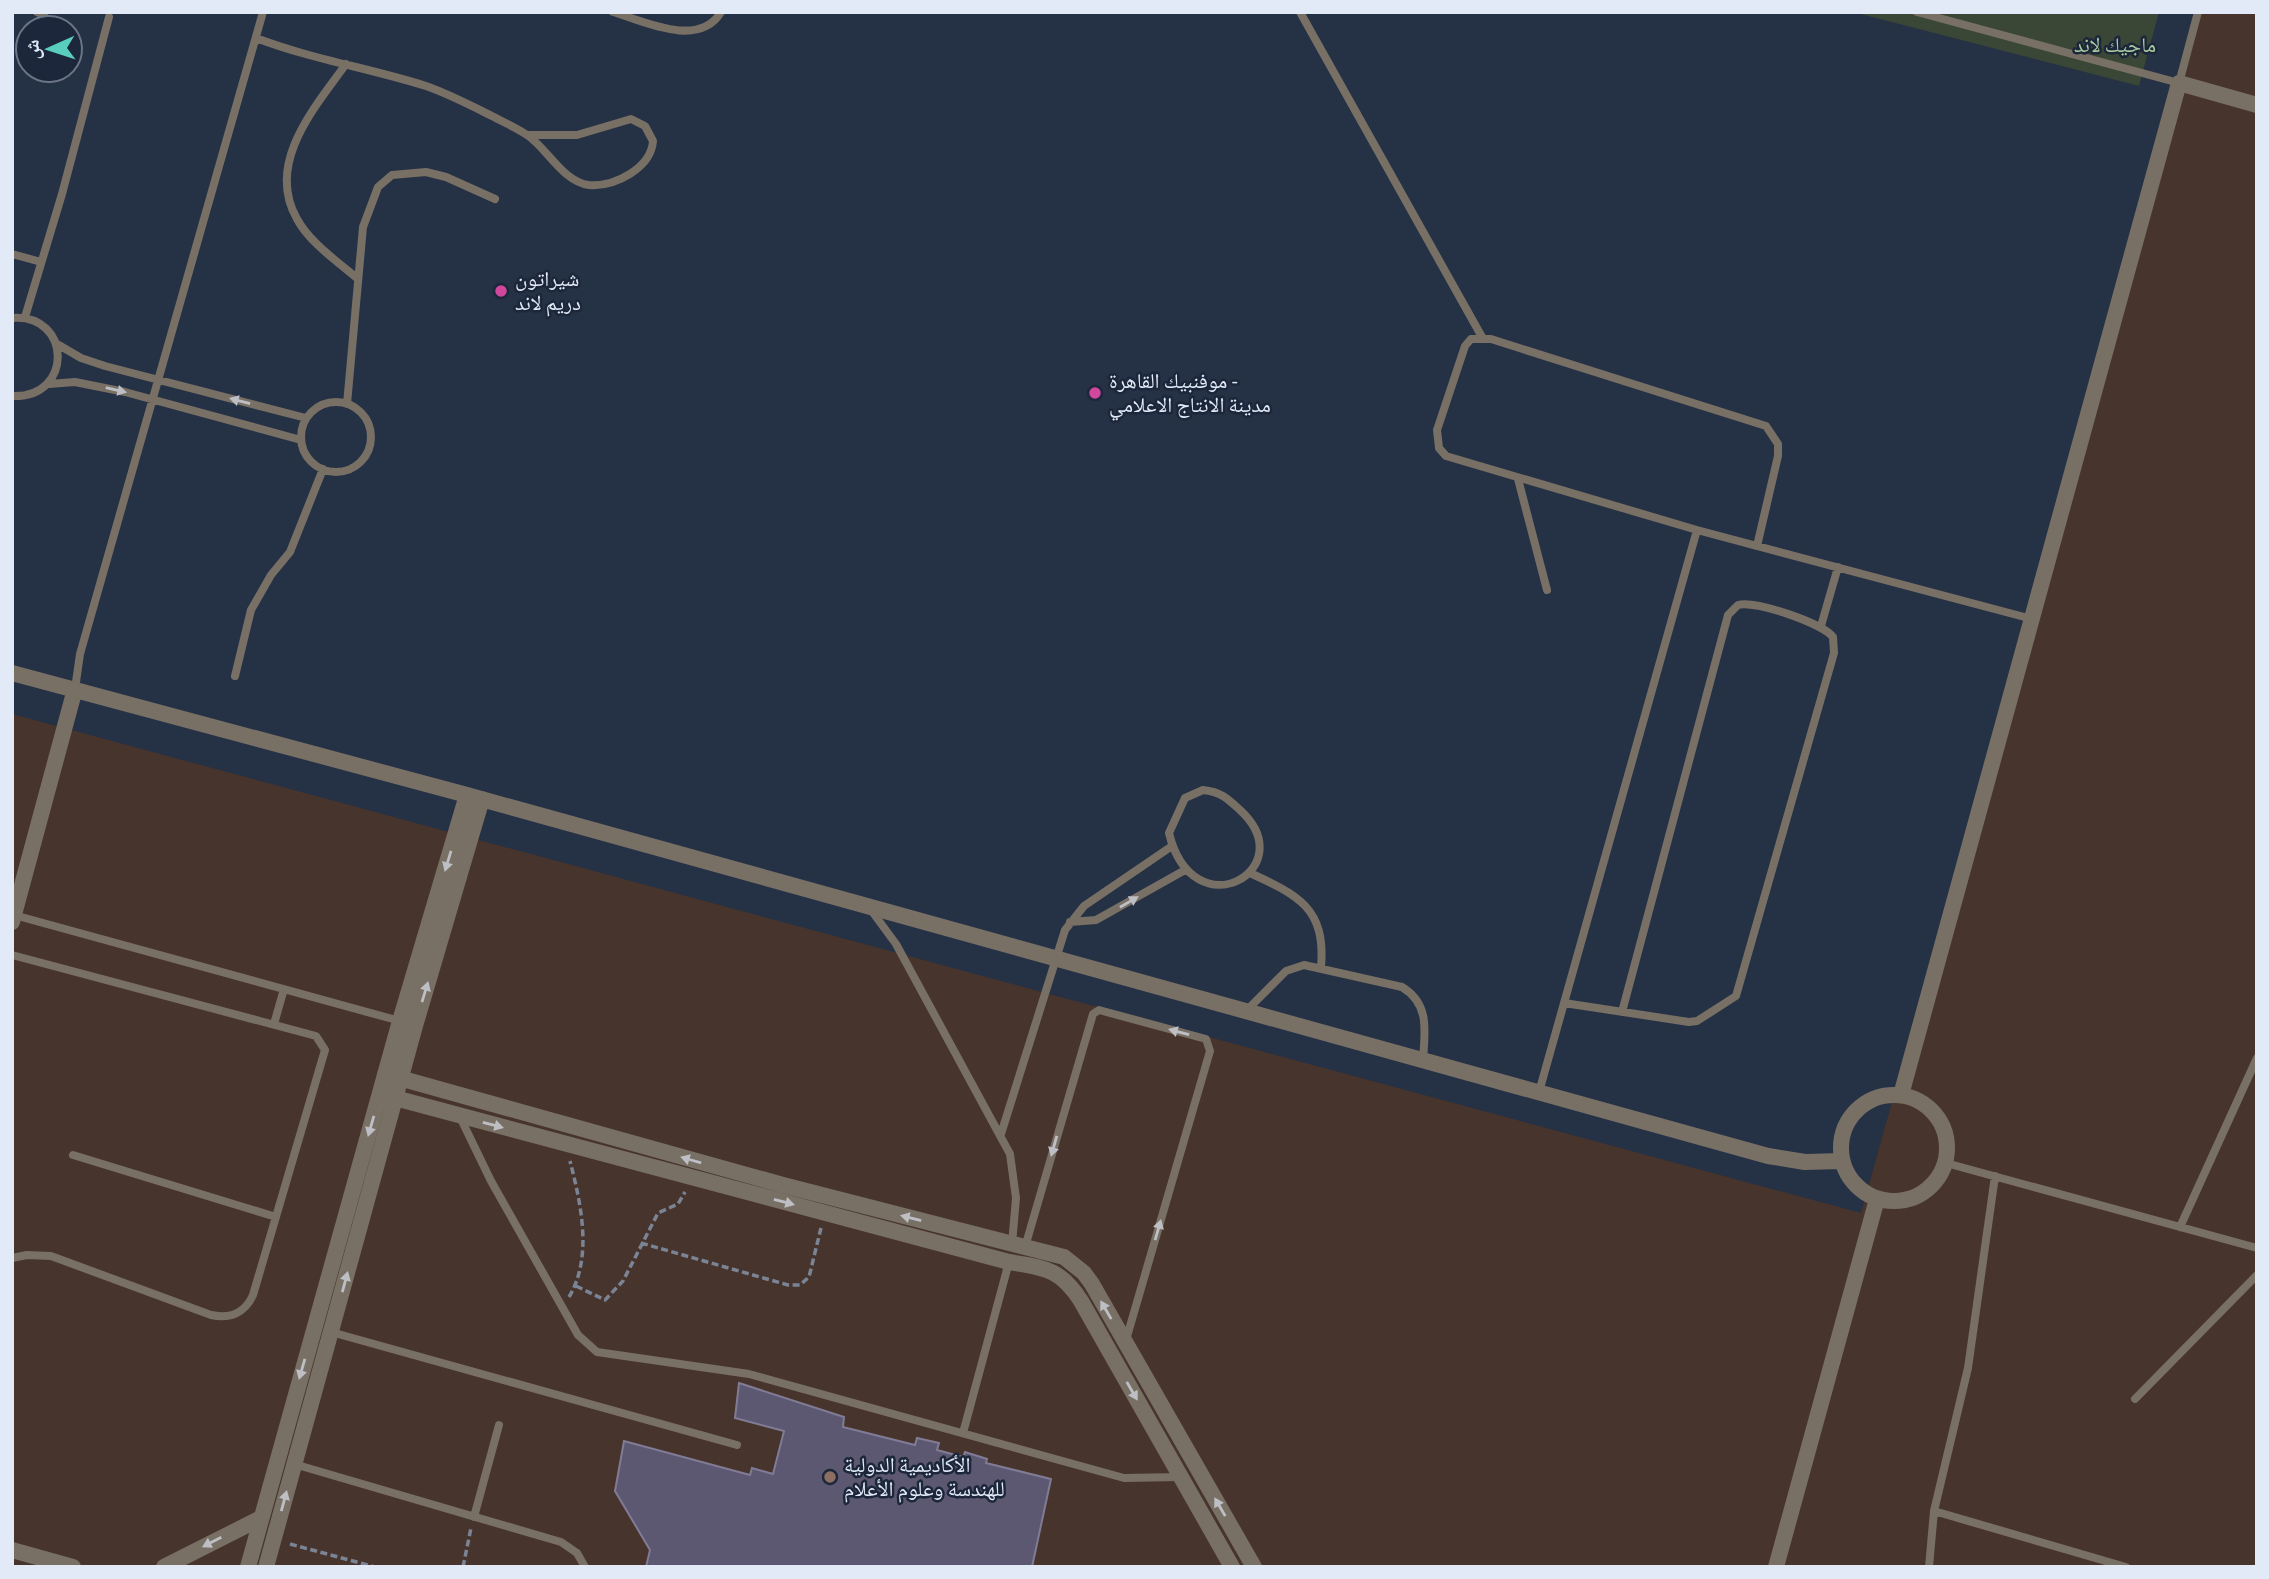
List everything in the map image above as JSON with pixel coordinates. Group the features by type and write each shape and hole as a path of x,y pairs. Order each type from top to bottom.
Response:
{"street":[{"path":"1901,1095 2179,83 2257,105"},
{"path":"12,673 475,797 1778,1158 1805,1162 1842,1161"},
{"path":"13,918 75,689"},
{"path":"387,1096 331,1332 271,1560 250,1559 314,1328 387,1096 475,797"},
{"path":"393,1076 783,1185 1064,1257 1084,1273 1195,1463 1247,1563"},
{"path":"1886,1095 1901,1095 1921,1101 1935,1113 1944,1128 1948,1145 1946,1163 1938,1179 1926,1191 1911,1199 1894,1202 1877,1199 1861,1190 1849,1177 1842,1161 1841,1143 1845,1126 1855,1111 1870,1100 1886,1095"},
{"path":"387,1096 1009,1262 1048,1268 1075,1290 1232,1567"},
{"path":"460,1117 466,1097"},
{"path":"1776,1567 1877,1199"},
{"path":"1009,1262 1019,1245"},
{"path":"314,1328 331,1332"},
{"path":"277,1461 295,1464"},
{"path":"1181,1477 1195,1463"},
{"path":"164,1567 261,1518"},
{"path":"12,1550 73,1567"}],"lane":[{"path":"75,689 80,654 263,12"},
{"path":"612,12 681,31 701,29 721,12"},
{"path":"1300,12 1482,337"},
{"path":"1916,12 2179,83 2198,12"},
{"path":"24,317 109,17"},
{"path":"256,38 304,56 346,64 425,86 528,135 568,174 588,185 602,183 639,168 649,160 653,141 645,126 631,119 577,135 528,135"},
{"path":"346,64 305,120 293,148 287,175 288,201 297,220 310,237 358,279"},
{"path":"347,404 363,227 378,187 392,176 426,172 446,177 495,199"},
{"path":"12,254 41,262"},
{"path":"12,318 24,317 45,326 57,344 81,358 306,418"},
{"path":"1757,546 1778,456 1778,444 1766,426 1482,337 1471,339 1465,346 1436,438 1439,448 1447,456 1698,530 1757,546 1838,567 2032,619"},
{"path":"12,396 38,393 49,384 58,365 57,344"},
{"path":"49,384 75,382 153,399 301,440"},
{"path":"324,404 347,404 359,411 367,422 371,435 369,449 352,469 338,472 323,470 313,464 304,453 301,440 306,418 324,404"},
{"path":"235,676 251,610 271,575 290,552 323,470"},
{"path":"1518,479 1547,590"},
{"path":"1539,1092 1698,530"},
{"path":"1821,626 1838,567"},
{"path":"1564,1003 1622,1012 1689,1022 1697,1021 1736,996 1834,653 1833,637 1821,626 1751,604 1738,605 1728,615 1622,1012"},
{"path":"1203,790 1220,792 1249,818 1259,835 1261,855 1250,873 1221,886 1200,883 1185,870 1172,846 1169,833 1185,798 1203,790"},
{"path":"1001,1134 1055,958 1070,922 1084,906 1172,846"},
{"path":"1070,922 1096,920 1185,870"},
{"path":"1250,873 1295,894 1311,912 1319,928 1321,967"},
{"path":"868,906 896,944 1001,1134 1015,1177 1019,1245"},
{"path":"13,918 407,1023"},
{"path":"12,955 316,1035 325,1049 250,1301 240,1312 226,1317 211,1314 51,1256 27,1255 12,1258"},
{"path":"1246,1011 1286,971 1304,965 1402,987 1412,993 1424,1016 1423,1060"},
{"path":"274,1024 284,989"},
{"path":"1019,1245 1093,1014 1098,1010 1206,1039 1210,1051 1125,1343"},
{"path":"2180,1227 2257,1058"},
{"path":"460,1117 491,1181 583,1342 605,1355 725,1368 1124,1478 1181,1477"},
{"path":"73,1155 276,1217"},
{"path":"1946,1163 2257,1248"},
{"path":"1930,1567 1934,1511 1968,1368 1995,1176"},
{"path":"962,1433 1009,1262"},
{"path":"2135,1399 2257,1275"},
{"path":"331,1332 737,1444"},
{"path":"474,1517 499,1425"},
{"path":"295,1464 561,1542 577,1553 585,1567"},
{"path":"1934,1511 2098,1562 2126,1567"}],"path":[{"path":"563,1308 576,1286 583,1245 580,1201 566,1144"},
{"path":"576,1286 605,1300 623,1281 658,1213 678,1204 693,1178"},
{"path":"641,1243 788,1285 800,1285 809,1278 825,1213"},
{"path":"463,1567 474,1517"},
{"path":"271,1560 294,1543 375,1567"}],"shaded area":[{"path":"2196,12 2257,12 2257,1567 12,1567 12,714 1861,1213"}],"green space":[{"name":"ماجيك لاند","path":"1853,12 2159,12 2139,86"}],"building":[{"name":"الأكاديمية الدولية للهندسة وعلوم الأعلام","path":"739,1383 844,1417 843,1427 915,1445 917,1438 939,1443 937,1450 963,1457 965,1452 987,1459 986,1463 1051,1479 1032,1567 646,1567 650,1550 615,1491 624,1441 750,1475 752,1468 773,1474 784,1431 735,1418"}],"place":[{"name":"شيراتون دريم لاند","path":"501,291"},
{"name":"موفنبيك القاهرة - مدينة الانتاج الاعلامي","path":"1095,393"},
{"name":"الأكاديمية الدولية للهندسة وعلوم الأعلام","path":"830,1477"}]}
